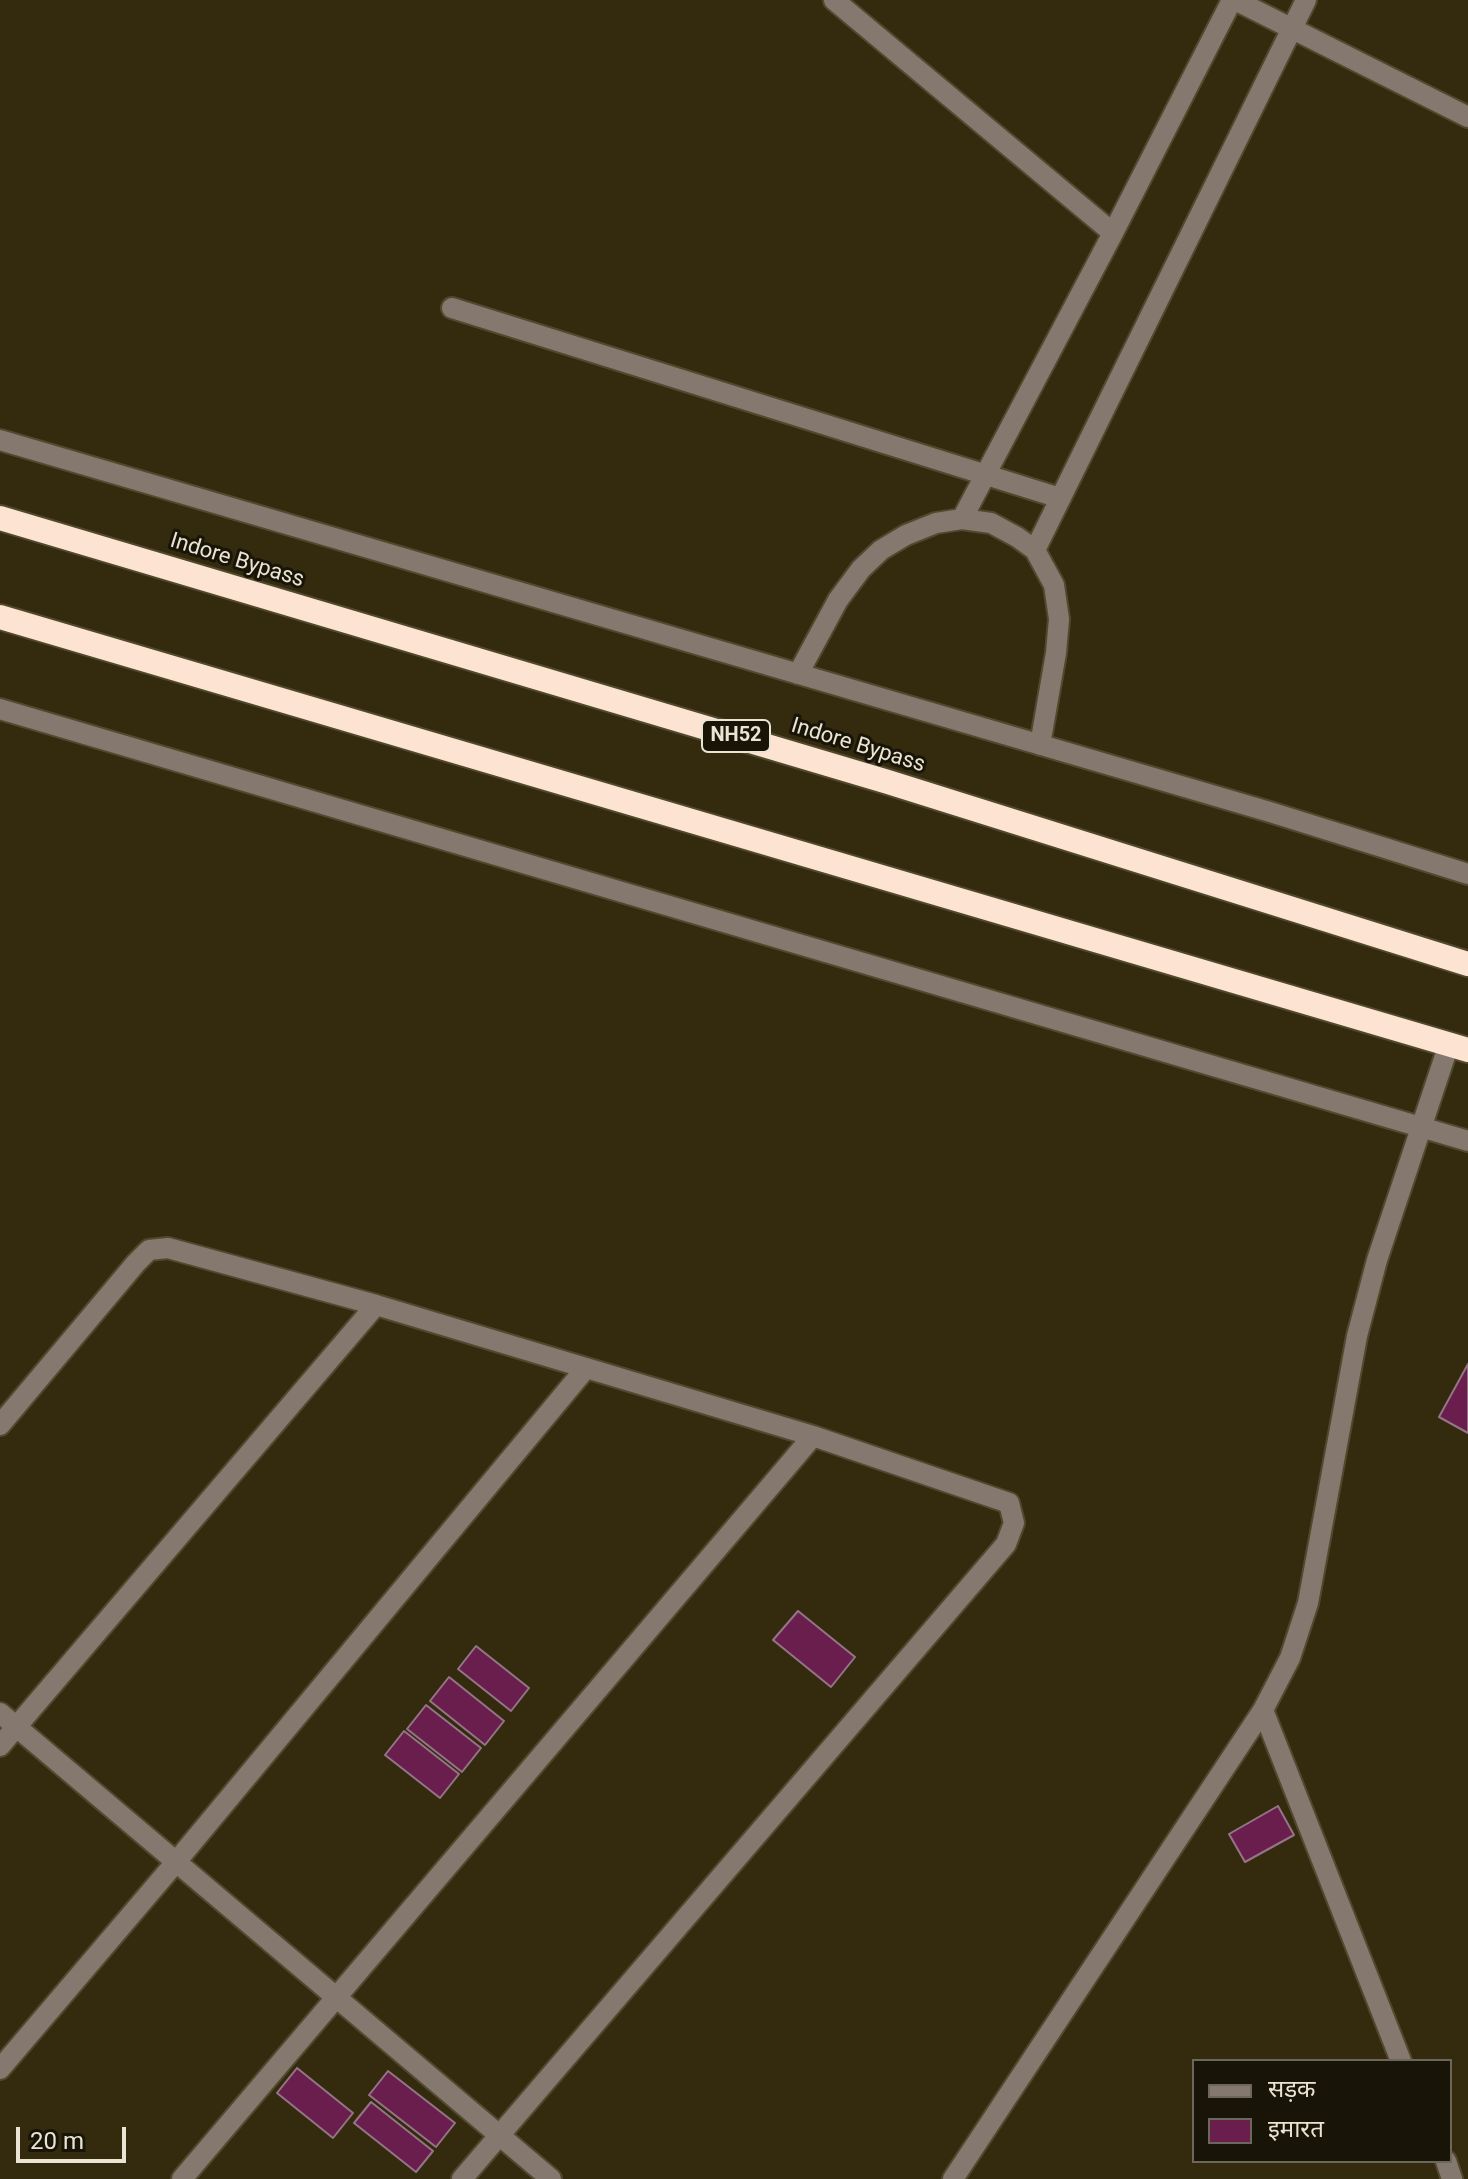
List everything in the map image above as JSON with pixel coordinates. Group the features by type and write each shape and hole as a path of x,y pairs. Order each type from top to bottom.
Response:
{"highway":[{"name":"Indore Bypass","path":"0,518 888,782 1468,964"},
{"path":"0,617 1458,1047"}],"street":[{"path":"834,0 1113,233"},
{"path":"962,519 1234,0 1468,117"},
{"path":"1035,550 1306,0"},
{"path":"452,308 1060,498"},
{"path":"0,440 1270,812 1468,874"},
{"path":"798,674 838,600 861,569 881,550 906,535 936,523 962,519 991,523 1035,550 1054,585 1059,619 1040,745"},
{"path":"0,709 1468,1141"},
{"path":"953,2179 1263,1710 1290,1658 1308,1603 1357,1336 1377,1260 1422,1127 1458,1047"},
{"path":"0,1425 149,1250 168,1248 376,1305 813,1436 1009,1503 1014,1523 1006,1544 462,2179"},
{"path":"0,1746 376,1305"},
{"path":"0,2069 586,1368"},
{"path":"182,2179 813,1436"},
{"path":"1263,1710 1400,2059"},
{"path":"0,1713 551,2179"}],"building":[{"path":"1468,1364 1468,1433 1439,1417"},
{"path":"798,1611 855,1657 831,1687 773,1640"},
{"path":"476,1646 529,1688 511,1711 458,1669"},
{"path":"449,1677 504,1721 485,1745 430,1701"},
{"path":"426,1705 481,1748 462,1772 407,1729"},
{"path":"404,1731 459,1774 440,1798 385,1755"},
{"path":"1278,1806 1294,1835 1245,1862 1229,1834"},
{"path":"297,2068 353,2113 333,2138 277,2093"},
{"path":"388,2071 455,2123 436,2147 369,2095"},
{"path":"371,2102 433,2151 416,2172 354,2123"}]}
